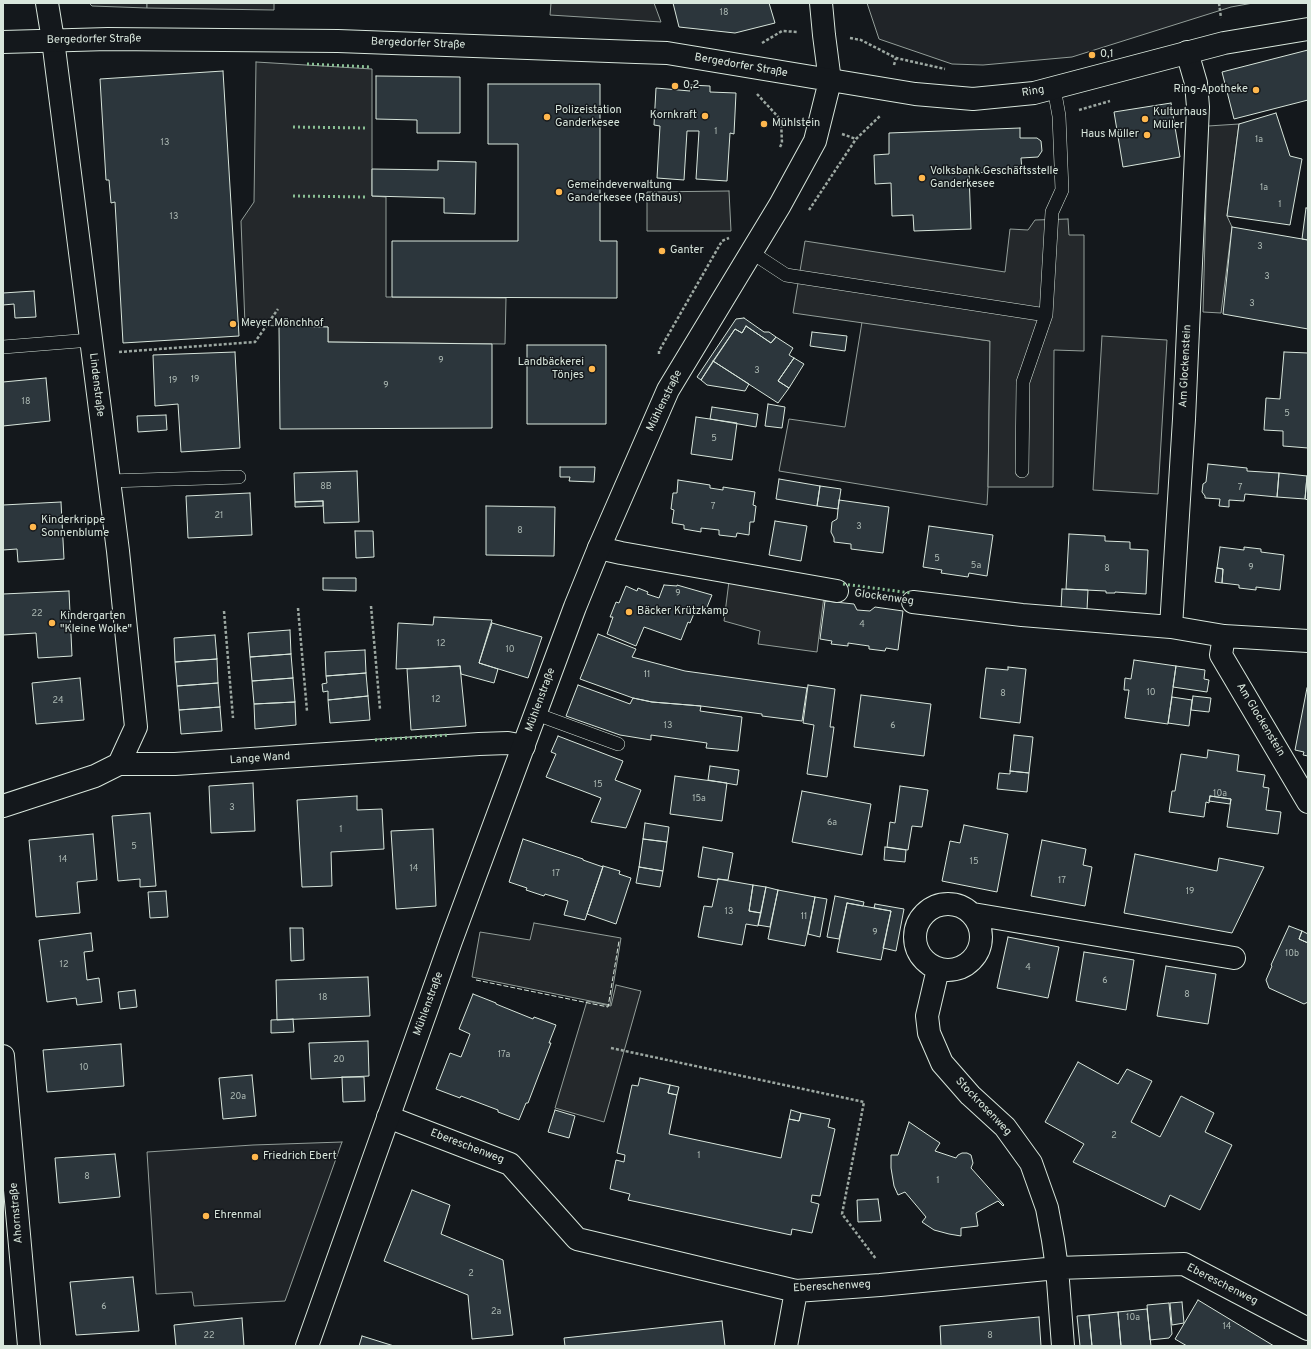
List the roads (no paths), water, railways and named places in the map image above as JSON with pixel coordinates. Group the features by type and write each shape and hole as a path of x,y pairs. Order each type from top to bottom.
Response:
{"street":[{"name":"Lindenstraße","path":"47,3 118,551 136,727 119,764"},
{"path":"821,3 830,81"},
{"name":"Ring","path":"830,81 915,94 973,99 1034,92 1054,88 1224,43 1308,29"},
{"name":"Bergedorfer Straße","path":"3,42 108,39 338,41 636,52 667,54 830,81"},
{"name":"Am Glockenstein","path":"1171,627 1184,419 1198,107 1196,83 1187,52"},
{"name":"Mühlenstraße","path":"307,1346 451,941 575,607 599,548 668,390 780,205 815,141 830,81"},
{"path":"599,548 837,591"},
{"name":"Glockenweg","path":"913,602 1022,615 1171,627"},
{"path":"1171,627 1224,636 1308,641"},
{"name":"Am Glockenstein","path":"1224,636 1221,655 1308,802"},
{"name":"Lange Wand","path":"3,806 94,776 119,764 175,764 479,744 508,743 524,746"},
{"path":"942,903 954,903 964,907 973,914 979,923 982,933 981,945 976,955 969,963 959,968 949,970 938,969 928,964 920,956 915,946 914,934 917,923 923,914 932,907 942,903"},
{"path":"973,914 1234,958"},
{"name":"Stockrosenweg","path":"938,969 928,1016 929,1033 942,1064 970,1095 1005,1127 1031,1163 1047,1208 1057,1268 1063,1346"},
{"name":"Ahornstraße","path":"3,1056 29,1346"},
{"name":"Ebereschenweg","path":"388,1117 510,1164 576,1239 796,1291 880,1285 1057,1268 1184,1264 1308,1329"},
{"path":"786,1346 796,1291"}],"lane":[{"path":"1022,471 1023,382 1046,315 1052,212 1062,190 1058,116 1054,88"},
{"path":"751,252 786,275 1046,315"},
{"path":"3,347 92,347"},
{"path":"109,481 239,477"},
{"path":"536,714 618,744"}],"place":[{"name":"0,1","path":"1092,55"},
{"name":"0,2","path":"675,86"},
{"name":"Ring-Apotheke","path":"1256,90"},
{"name":"Kornkraft","path":"705,116"},
{"name":"Polizeistation Ganderkesee","path":"547,117"},
{"name":"Kulturhaus Müller","path":"1145,119"},
{"name":"Mühlstein","path":"764,124"},
{"name":"Haus Müller","path":"1147,135"},
{"name":"Volksbank Geschäftsstelle Ganderkesee","path":"922,178"},
{"name":"Gemeindeverwaltung Ganderkesee (Rathaus)","path":"559,192"},
{"name":"Ganter","path":"662,251"},
{"name":"Meyer Mönchhof","path":"233,324"},
{"name":"Landbäckerei Tönjes","path":"592,369"},
{"name":"Kinderkrippe Sonnenblume","path":"33,527"},
{"name":"Bäcker Krützkamp","path":"629,612"},
{"name":"Kindergarten \"Kleine Wolke\"","path":"52,623"},
{"name":"Friedrich Ebert","path":"255,1157"},
{"name":"Ehrenmal","path":"206,1216"}]}
